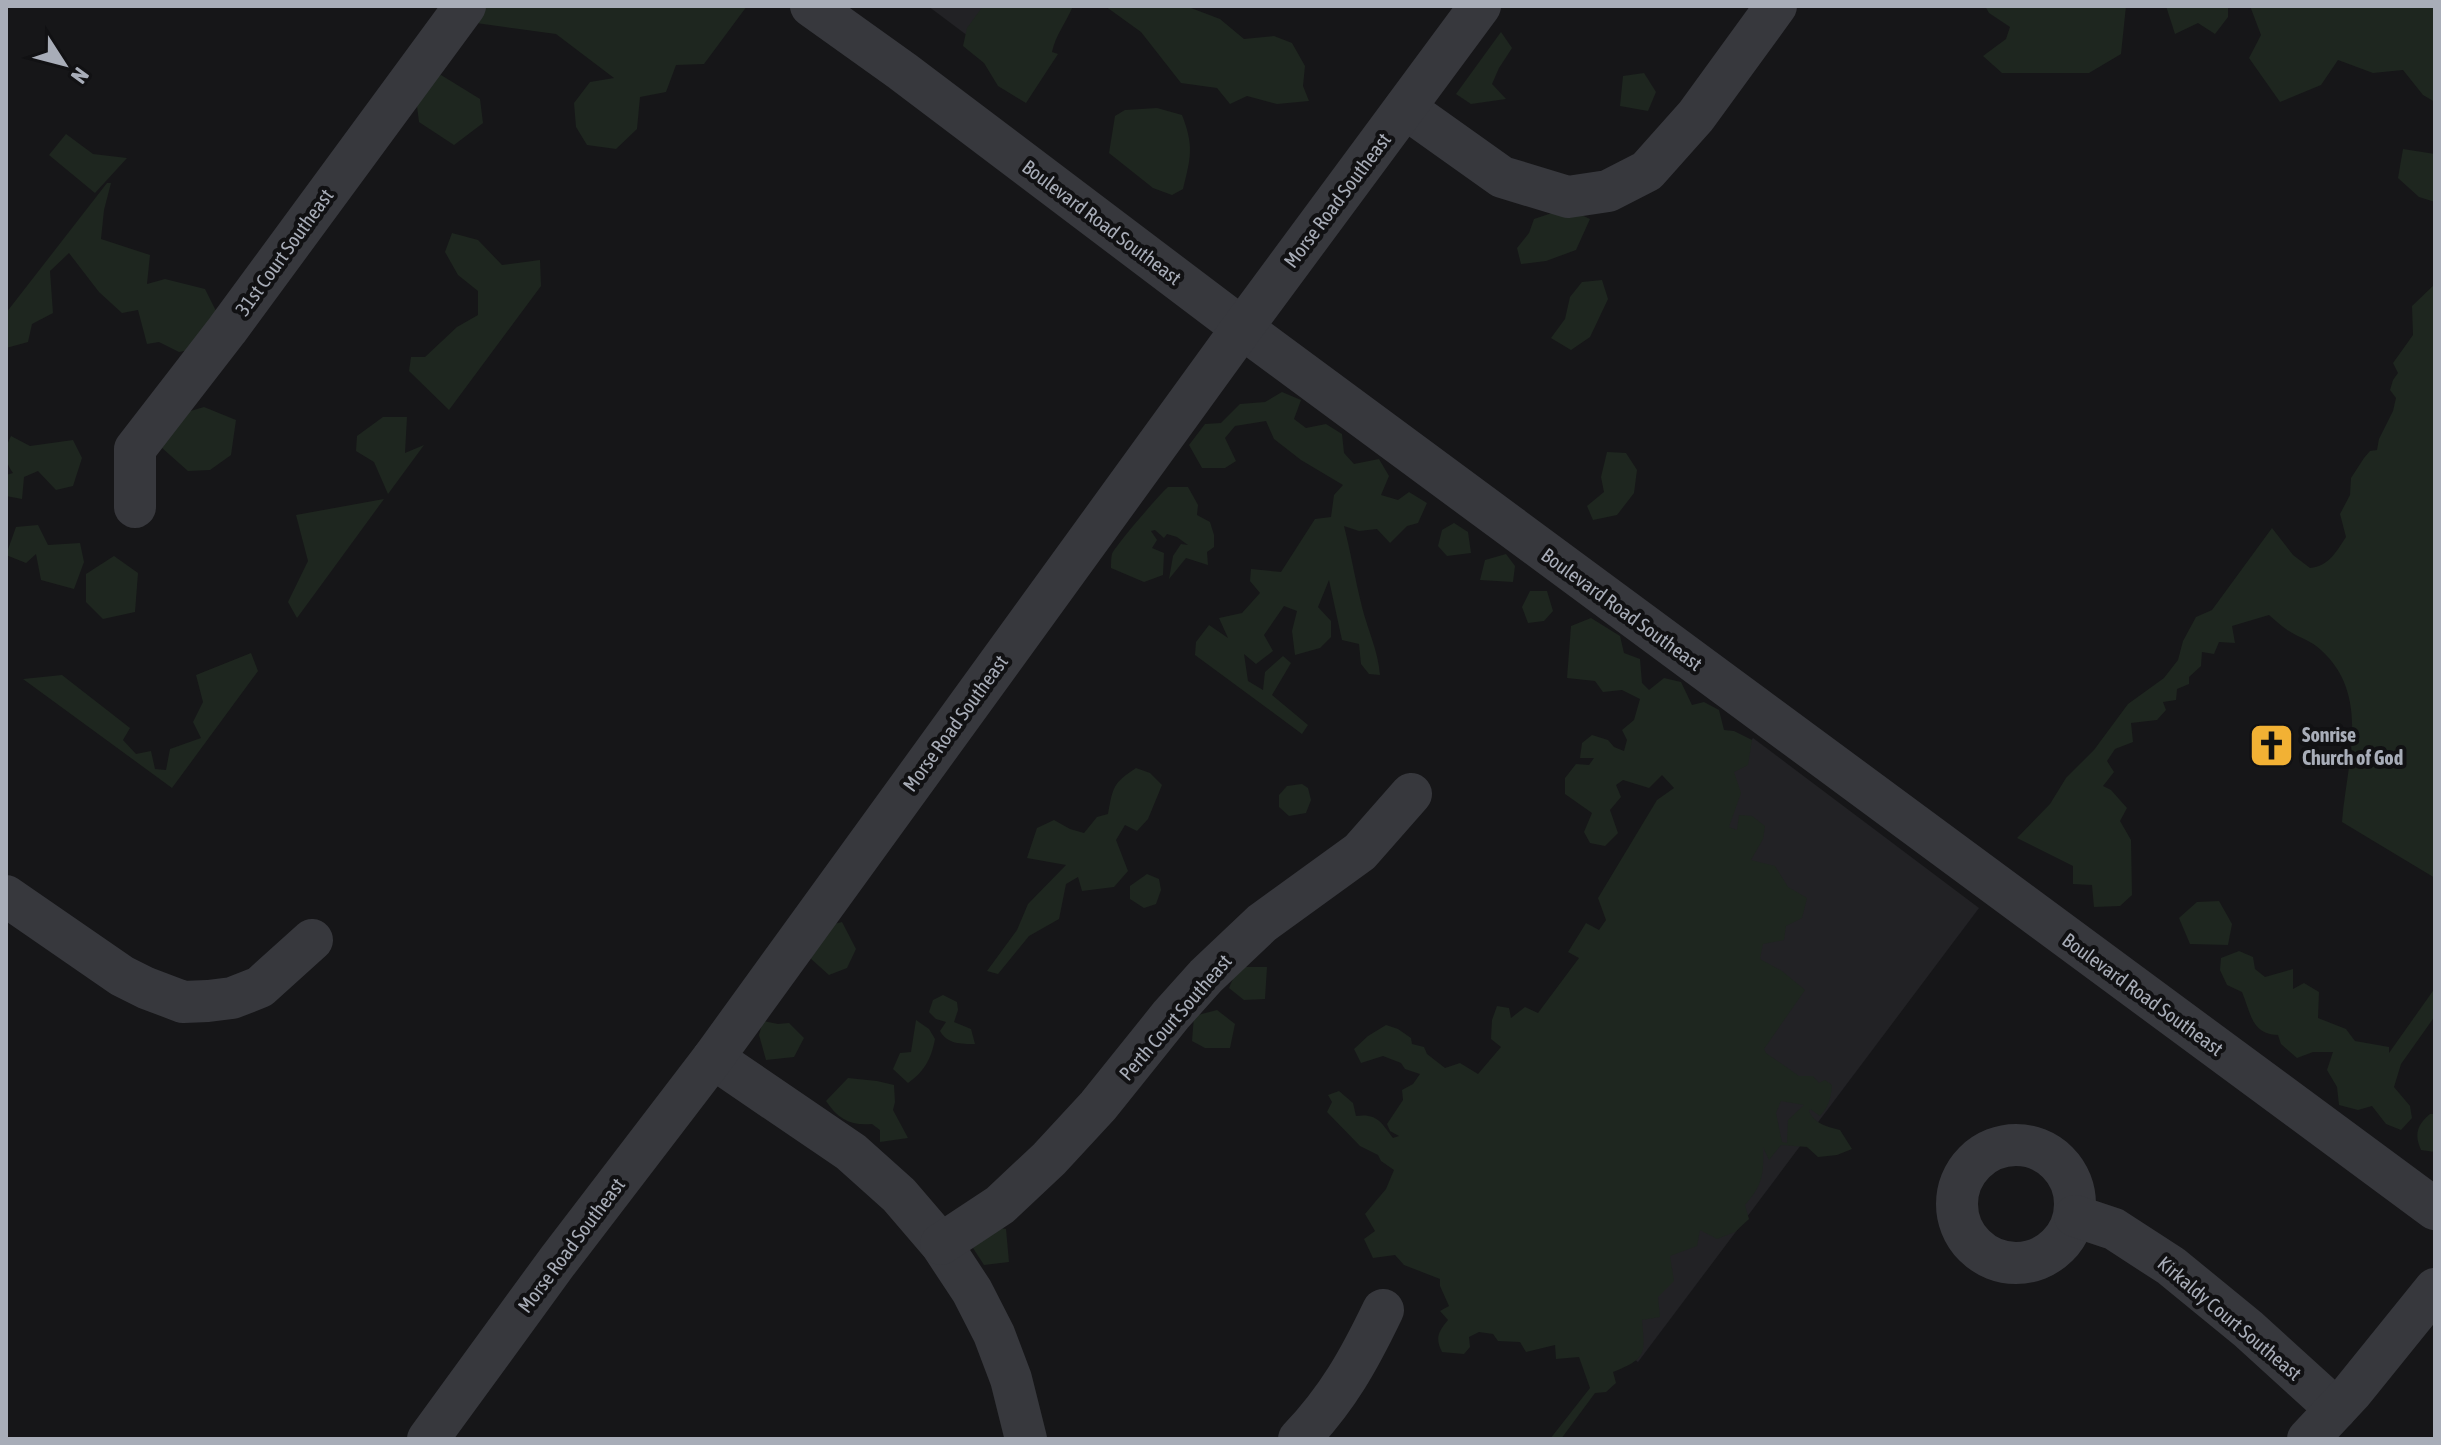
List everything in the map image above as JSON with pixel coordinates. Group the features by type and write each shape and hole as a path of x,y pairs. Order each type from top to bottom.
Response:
{"street":[{"name":"31st Court Southeast","path":"135,507 135,449 229,327 465,6"},
{"name":"Boulevard Road Southeast","path":"811,6 2435,1209"},
{"name":"Morse Road Southeast","path":"428,1439 557,1262 713,1058 1242,328 1480,6"},
{"path":"1405,108 1502,177 1568,197 1608,191 1647,171 1696,116 1776,6"},
{"name":"Perth Court Southeast","path":"941,1244 1000,1205 1049,1159 1098,1106 1206,976 1262,923 1360,852 1411,794"},
{"path":"6,896 122,976 183,1002 232,998 260,987 312,940"},
{"path":"713,1058 851,1152 899,1195 941,1244 972,1291 994,1334 1011,1379 1026,1439"},
{"name":"Kirkaldy Court Southeast","path":"2075,1216 2114,1229 2171,1266 2248,1329 2336,1409"},
{"path":"2308,1439 2435,1289"},
{"path":"1299,1439 1323,1414 1357,1364 1383,1310"}],"shaded area":[{"path":"470,6 747,6 704,64 676,65 666,92 640,97 637,129 616,149 587,145 576,127 574,103 590,82 614,78 556,34 469,22"},
{"path":"928,6 997,6 972,39"},
{"path":"983,6 1073,6 1052,52 1058,54 1026,103 998,86 984,63 963,46 967,28"},
{"path":"1105,6 1191,8 1220,19 1244,39 1274,36 1292,43 1305,66 1303,86 1309,101 1277,104 1247,96 1230,104 1217,88 1181,83 1141,32"},
{"path":"1985,6 2126,6 2121,54 2089,73 2002,73 1983,56 2006,39 2010,27 1989,13"},
{"path":"2166,6 2228,6 2228,17 2215,34 2198,23 2175,34"},
{"path":"2250,6 2435,6 2435,102 2423,95 2403,70 2373,73 2338,60 2321,85 2280,102 2249,58 2261,35"},
{"path":"1501,32 1512,48 1492,84 1506,99 1471,104 1456,94"},
{"path":"1644,73 1656,92 1648,111 1620,106 1623,76"},
{"path":"441,75 480,99 483,123 454,145 419,122 415,90"},
{"path":"1157,108 1182,115 1190,144 1183,189 1172,195 1153,188 1109,153 1115,116 1125,110"},
{"path":"66,134 93,154 127,158 95,193 49,155"},
{"path":"2403,149 2435,154 2435,202 2419,197 2398,178"},
{"path":"107,183 111,183 101,239 150,255 147,284 165,279 205,289 220,319 209,346 179,352 159,342 147,344 138,310 122,313 99,292 69,253 50,271 53,313 32,324 28,342 6,348 6,313"},
{"path":"1555,212 1575,212 1590,219 1576,250 1546,261 1521,264 1517,248 1529,233 1534,219"},
{"path":"452,233 478,240 502,265 540,260 541,286 449,410 409,371 411,357 425,357 457,327 478,315 478,291 458,275 445,252"},
{"path":"1602,280 1608,299 1590,337 1571,350 1551,338 1565,319 1570,297 1582,282"},
{"path":"2435,284 2435,878 2342,822 2352,732 2346,688 2337,668 2321,650 2269,615 2232,626 2235,643 2219,642 2214,654 2202,652 2201,666 2189,677 2189,684 2177,689 2176,700 2163,702 2166,710 2157,720 2131,723 2133,742 2115,749 2107,761 2114,772 2103,786 2111,790 2127,808 2120,821 2131,840 2132,895 2120,906 2094,907 2092,885 2073,884 2073,866 2017,838 2050,804 2066,778 2094,750 2128,704 2164,678 2178,660 2183,641 2196,617 2212,610 2272,528 2293,555 2310,568 2327,561 2335,553 2346,537 2340,514 2350,495 2351,478 2370,451 2377,450 2393,411 2396,398 2390,390 2398,373 2393,363 2413,335 2412,306"},
{"path":"1282,392 1301,400 1294,419 1306,428 1326,424 1342,434 1344,453 1354,464 1379,459 1389,476 1381,495 1398,500 1409,492 1427,503 1418,523 1407,526 1390,543 1377,529 1359,531 1344,526 1380,675 1369,674 1361,664 1359,644 1342,640 1329,580 1318,607 1331,621 1331,637 1320,648 1295,655 1292,631 1297,611 1284,606 1264,635 1273,651 1256,664 1244,654 1248,681 1263,690 1265,672 1283,656 1291,663 1272,695 1308,725 1302,734 1195,655 1196,642 1209,625 1228,638 1219,618 1242,613 1260,593 1250,581 1251,569 1281,572 1315,519 1331,517 1334,495 1343,485 1301,460 1274,439 1266,421 1235,426 1225,438 1236,461 1225,468 1202,468 1189,445 1205,424 1221,423 1240,404 1265,402"},
{"path":"204,407 236,420 231,455 210,470 188,471 161,447 177,415"},
{"path":"383,417 407,417 405,453 424,445 388,494 374,462 356,451 357,436"},
{"path":"11,436 30,446 73,440 82,458 73,486 56,490 38,471 24,477 22,499 6,496 6,475 13,473 6,455"},
{"path":"1607,452 1626,453 1637,470 1634,493 1617,515 1593,520 1587,506 1604,492 1601,477"},
{"path":"1168,487 1188,487 1198,505 1197,515 1210,522 1214,547 1207,552 1208,565 1186,558 1169,579 1173,556 1181,544 1188,545 1167,534 1164,538 1155,530 1151,531 1157,540 1152,548 1164,553 1163,575 1144,582 1111,568 1115,549"},
{"path":"384,499 297,618 288,602 308,561 296,515"},
{"path":"1454,523 1468,532 1471,553 1447,556 1438,546 1442,530"},
{"path":"38,525 48,545 80,543 84,562 74,589 41,580 36,554 26,563 6,555 16,527"},
{"path":"1506,554 1515,566 1513,582 1480,580 1485,560"},
{"path":"114,556 138,573 135,612 103,619 86,602 86,574"},
{"path":"1530,591 1547,591 1553,611 1544,621 1528,623 1522,607"},
{"path":"1591,618 1620,636 1624,653 1640,659 1642,683 1649,690 1664,678 1681,682 1692,705 1704,702 1719,710 1724,730 1734,731 1752,740 1748,765 1734,772 1741,793 1729,827 1737,830 1739,815 1752,816 1765,826 1763,839 1751,860 1775,866 1788,887 1807,898 1802,918 1786,926 1784,940 1763,944 1760,959 1782,971 1805,990 1764,1049 1799,1076 1813,1076 1819,1083 1825,1080 1832,1085 1823,1113 1820,1116 1809,1111 1818,1122 1840,1130 1852,1149 1837,1155 1818,1157 1807,1147 1781,1145 1769,1160 1763,1147 1761,1178 1745,1205 1749,1219 1735,1232 1717,1239 1700,1230 1697,1246 1670,1256 1674,1281 1658,1297 1660,1317 1642,1320 1644,1341 1638,1359 1613,1372 1616,1383 1606,1392 1595,1393 1561,1439 1550,1439 1590,1388 1579,1357 1556,1359 1555,1345 1526,1352 1520,1342 1498,1341 1493,1334 1479,1332 1469,1337 1470,1347 1464,1354 1442,1352 1439,1335 1448,1320 1440,1311 1449,1306 1440,1279 1404,1265 1395,1255 1373,1258 1364,1239 1375,1231 1365,1214 1386,1189 1394,1170 1378,1155 1360,1146 1327,1112 1332,1102 1328,1095 1339,1091 1353,1103 1356,1116 1374,1117 1393,1138 1399,1136 1390,1131 1387,1124 1403,1100 1402,1090 1413,1084 1420,1074 1383,1056 1361,1063 1354,1049 1386,1025 1411,1038 1412,1044 1424,1047 1427,1054 1445,1068 1460,1063 1478,1074 1501,1047 1491,1039 1492,1020 1497,1006 1509,1008 1511,1018 1525,1007 1538,1013 1579,958 1568,952 1586,923 1599,930 1606,920 1598,898 1657,800 1674,788 1662,775 1649,788 1623,780 1616,785 1621,797 1610,810 1618,833 1605,846 1590,843 1584,832 1592,813 1565,794 1565,778 1576,764 1589,765 1594,758 1580,758 1582,743 1592,735 1608,740 1624,751 1627,740 1622,730 1634,720 1640,699 1622,690 1603,692 1595,681 1567,678 1571,626","holes":["1781,1101 1804,1105 1788,1120 1787,1143 1782,1142 1776,1113"]},
{"path":"251,653 258,671 172,788 23,679 62,675 130,728 123,740 136,754 151,751 155,769 166,770 170,749 201,738 193,722 203,702 196,675"},
{"path":"1753,738 1979,908 1638,1362 1413,1193"},
{"path":"1136,768 1150,773 1162,785 1148,819 1137,831 1125,825 1116,840 1128,871 1114,887 1082,891 1078,877 1066,884 1059,919 1029,936 998,974 987,971 1017,930 1028,904 1066,865 1027,858 1037,828 1054,820 1084,833 1097,817 1108,814 1115,786"},
{"path":"1302,784 1308,788 1311,800 1306,813 1289,816 1279,807 1279,795 1287,786"},
{"path":"1147,874 1159,879 1161,890 1156,904 1144,908 1130,899 1130,886"},
{"path":"2219,901 2232,924 2228,945 2190,944 2179,918 2197,902"},
{"path":"842,922 856,949 847,968 829,975 809,957 823,927"},
{"path":"2239,951 2253,957 2255,969 2265,977 2293,969 2293,989 2304,983 2319,992 2318,1018 2346,1029 2355,1041 2389,1047 2389,1053 2435,988 2435,1016 2401,1064 2394,1087 2410,1106 2412,1118 2401,1130 2386,1124 2372,1106 2358,1110 2339,1105 2337,1087 2327,1070 2333,1052 2313,1052 2297,1058 2281,1044 2278,1035 2262,1031 2257,1026 2242,992 2227,985 2220,970 2221,958"},
{"path":"1238,967 1267,967 1265,999 1244,1000 1229,988"},
{"path":"943,995 957,1002 954,1022 971,1029 975,1044 950,1041 940,1031 946,1022 936,1019 929,1012 933,1000"},
{"path":"1217,1010 1235,1024 1230,1048 1205,1048 1192,1041 1194,1016"},
{"path":"916,1020 929,1029 935,1039 926,1064 908,1083 893,1069 900,1053 911,1052"},
{"path":"763,1021 789,1023 804,1038 794,1057 766,1060 759,1035"},
{"path":"848,1078 894,1085 893,1110 908,1138 880,1142 880,1130 872,1124 851,1122 835,1112 826,1101"},
{"path":"2430,1114 2435,1114 2435,1152 2421,1150 2417,1134"},
{"path":"989,1226 1006,1229 1009,1262 984,1265 973,1248"}],"place":[{"name":"Sonrise Church of God","path":"2271,746"}]}
